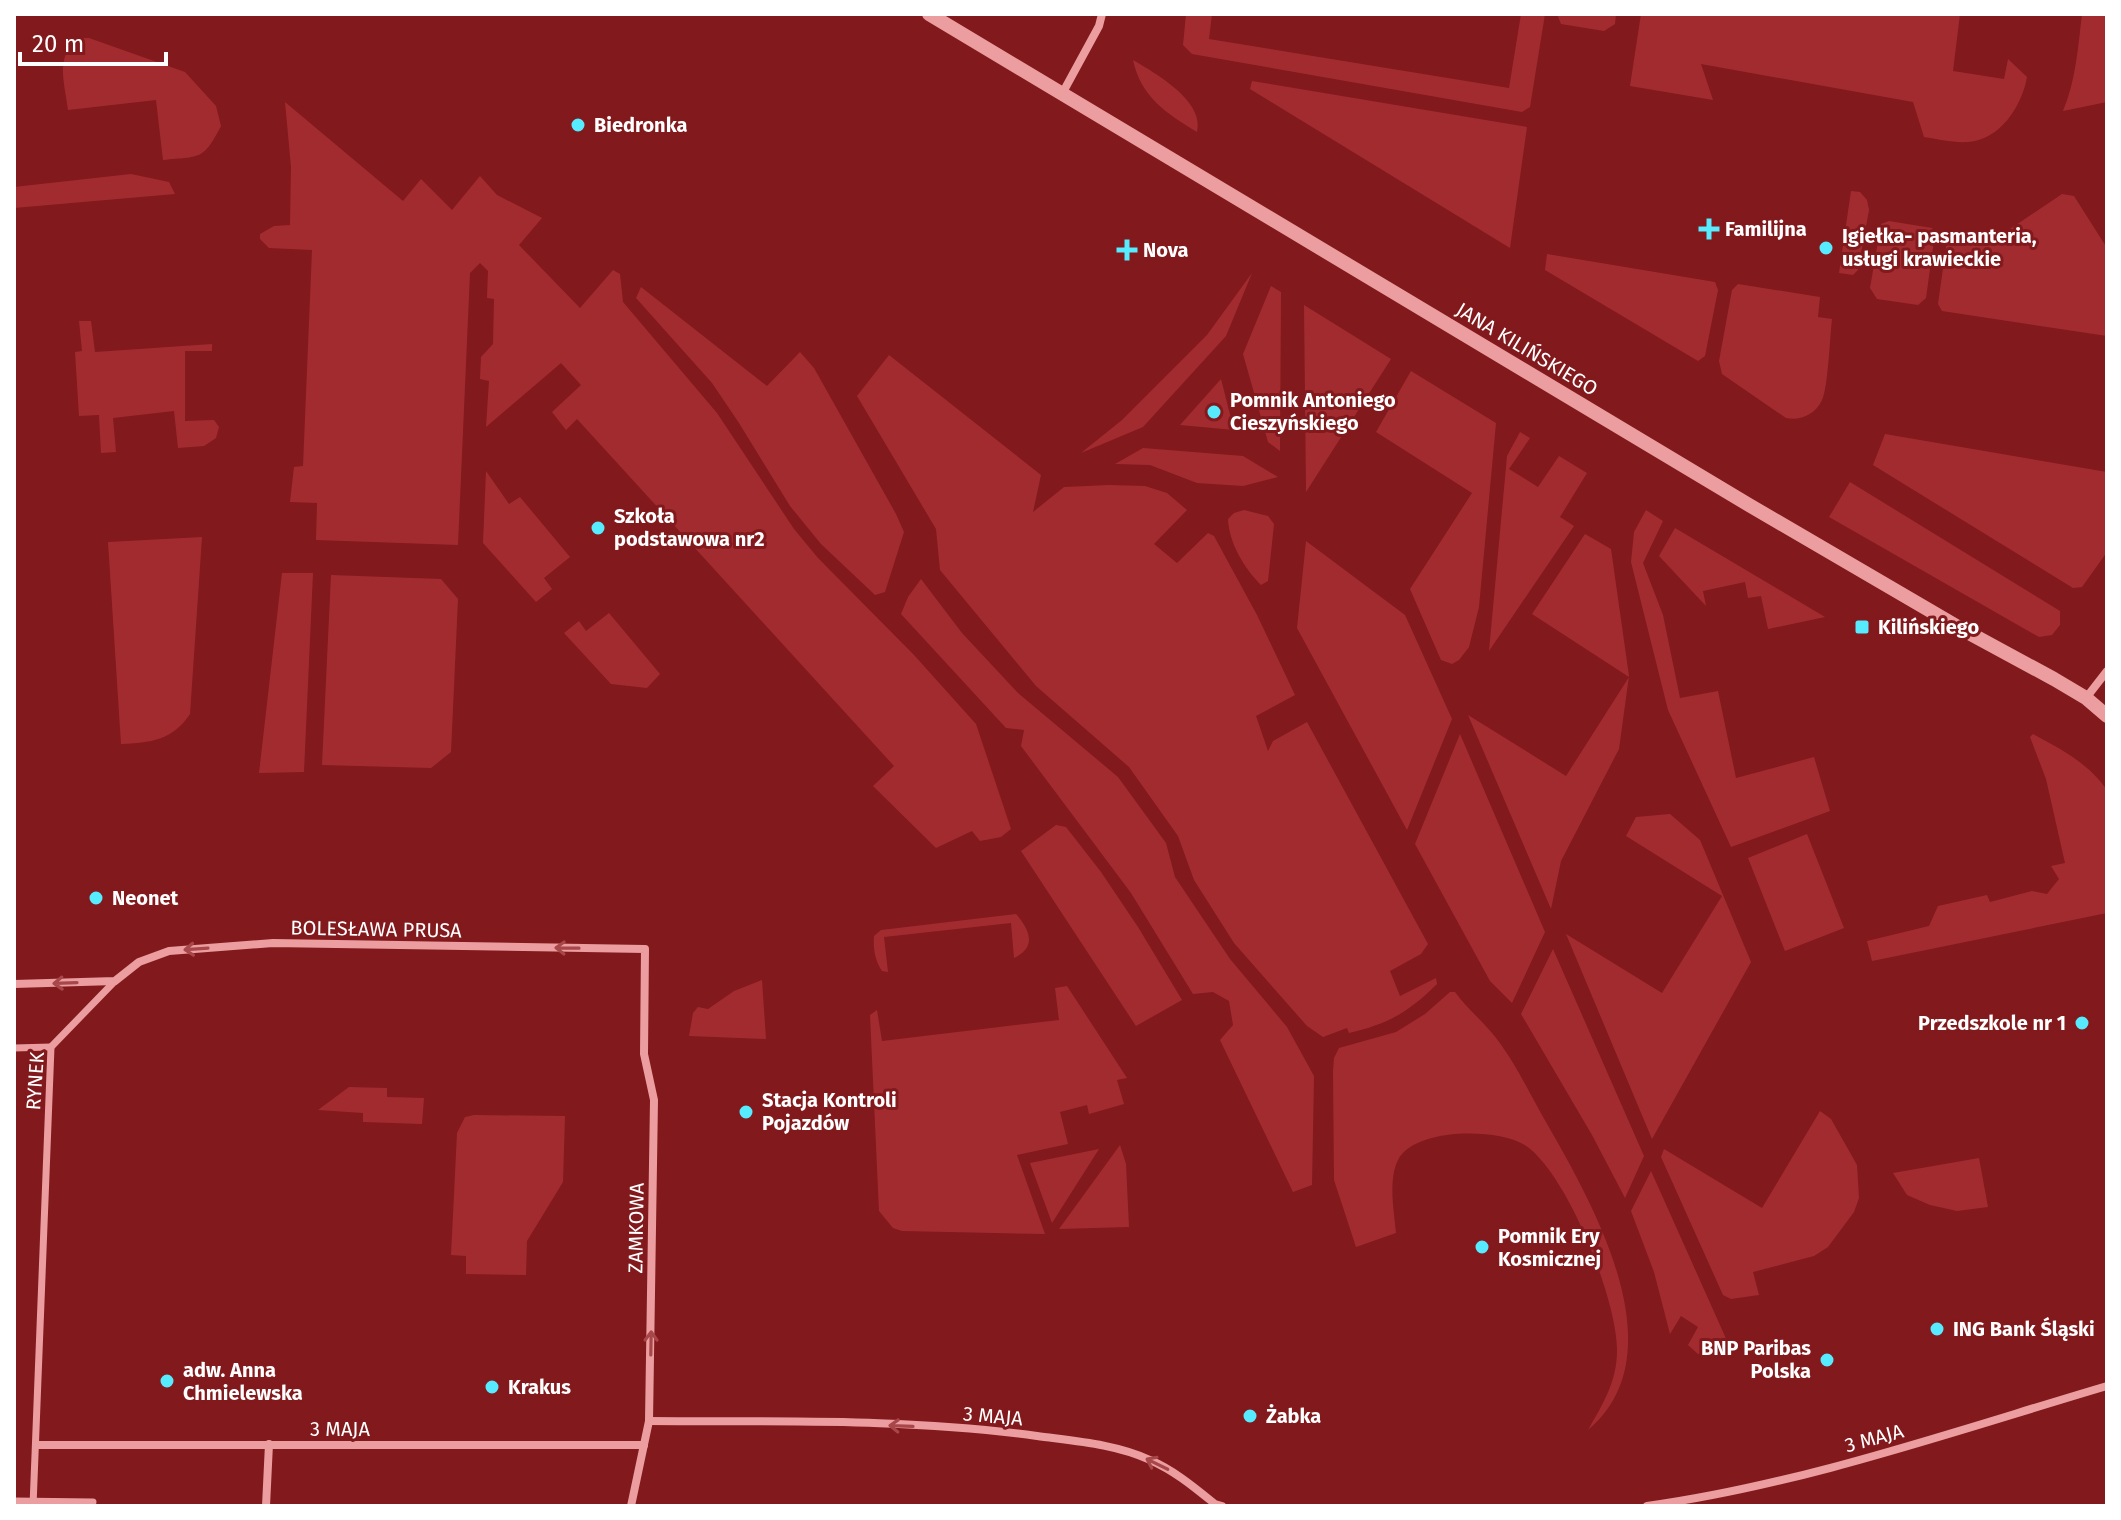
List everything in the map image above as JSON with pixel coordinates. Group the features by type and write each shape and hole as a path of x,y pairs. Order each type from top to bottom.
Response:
{"street":[{"name":"JANA KILIŃSKIEGO","path":"929,14 1749,505 2086,698 2107,716"},
{"path":"1062,94 1099,26 1102,14"},
{"path":"2086,698 2107,671"},
{"name":"BOLESŁAWA PRUSA","path":"115,981 139,962 169,951 273,943 645,949"},
{"name":"ZAMKOWA","path":"631,1506 649,1421 654,1100 644,1054 645,949"},
{"path":"14,984 115,981"},
{"name":"RYNEK","path":"33,1504 51,1047 115,981"},
{"path":"14,1048 51,1047"},
{"name":"3 MAJA","path":"1647,1506 1680,1504 1876,1455 2107,1386"},
{"name":"3 MAJA","path":"649,1421 852,1424 994,1430 1049,1437 1147,1458 1182,1477 1215,1504 1222,1506"},
{"path":"266,1506 269,1444"},
{"name":"3 MAJA","path":"37,1445 644,1445"},
{"path":"14,1501 33,1504 93,1502"}],"shaded area":[{"path":"1186,14 1212,14 1209,39 1509,88 1521,14 1545,14 1530,107 1522,112 1192,54 1183,45"},
{"path":"1557,14 1616,14 1615,24 1604,31 1561,24"},
{"path":"1641,14 1960,14 1953,71 2004,79 2008,59 2027,77 2015,110 1999,128 1980,140 1946,141 1924,137 1913,102 1701,64 1713,100 1630,86"},
{"path":"2082,14 2107,14 2107,102 2063,111 2074,75"},
{"path":"79,38 89,38 185,72 216,106 221,126 210,146 193,157 163,160 156,100 68,110 64,62 71,45"},
{"path":"1133,60 1165,80 1186,99 1197,121 1197,132 1156,103 1142,84"},
{"path":"1252,81 1527,127 1510,248 1250,89"},
{"path":"285,102 403,201 421,179 452,210 480,176 497,195 542,218 519,245 580,308 613,270 620,274 623,302 717,413 794,529 976,724 1011,829 1001,837 980,841 972,831 936,848 873,786 894,766 577,419 566,430 552,412 581,385 561,363 486,427 489,381 480,379 481,357 493,344 494,299 487,298 488,271 480,263 470,273 458,545 316,540 317,503 290,502 294,467 303,466 312,250 269,248 260,239 260,234 274,226 290,225 291,167"},
{"path":"131,174 169,182 175,194 14,208 14,187"},
{"path":"1851,191 1860,192 1867,200 1869,210 1858,270 1853,275 1839,273"},
{"path":"2062,194 2074,196 2107,248 2107,336 1942,311 1938,304 1947,240 1953,234 2007,231"},
{"path":"1889,221 1932,228 1935,233 1926,298 1918,305 1877,299 1870,288 1881,224"},
{"path":"1547,254 1715,282 1718,290 1705,356 1698,361 1545,270"},
{"path":"1252,273 1226,336 1143,427 1081,453 1122,420 1207,335"},
{"path":"1738,284 1820,297 1818,317 1832,319 1824,394 1819,405 1807,416 1786,418 1722,374 1719,361 1732,290"},
{"path":"1271,286 1281,292 1280,451 1268,442 1243,354"},
{"path":"641,287 767,386 800,352 814,368 904,532 885,592 875,595 821,544 790,506 712,383 636,298"},
{"path":"1304,305 1391,359 1306,492"},
{"path":"79,321 91,321 95,352 212,344 212,351 185,351 185,421 214,420 219,427 216,438 204,446 178,448 174,411 113,418 116,452 101,453 99,415 79,416 75,352 82,351"},
{"path":"889,355 1041,475 1033,512 1064,487 1145,486 1167,493 1187,510 1154,544 1177,563 1208,533 1214,536 1257,615 1295,695 1256,716 1268,751 1273,741 1307,722 1428,944 1421,954 1390,971 1400,996 1436,978 1437,984 1417,1002 1397,1016 1375,1025 1349,1033 1347,1028 1323,1037 1307,1026 1234,943 1194,880 1178,836 1129,767 1036,686 940,570 936,529 857,396"},
{"path":"1411,371 1496,423 1479,607 1469,647 1452,664 1441,660 1410,589 1472,493 1376,432"},
{"path":"1221,379 1234,430 1180,425"},
{"path":"1520,432 1530,438 1509,469 1538,487 1559,456 1587,473 1560,517 1574,526 1489,651 1507,456"},
{"path":"1885,434 2107,472 2107,552 2082,587 2073,588 1873,465"},
{"path":"1143,448 1243,456 1278,477 1243,486 1197,483 1150,465 1115,464"},
{"path":"486,471 509,504 520,497 570,557 544,578 552,589 536,602 483,543"},
{"path":"1850,482 2060,611 2060,625 2052,635 2039,637 1829,517"},
{"path":"1244,510 1268,516 1274,524 1268,581 1261,585 1238,555 1231,537 1228,519"},
{"path":"1646,510 1663,521 1643,563 1663,615 1680,698 1718,691 1736,778 1814,757 1830,811 1731,847 1668,710 1631,562 1634,532"},
{"path":"1675,528 1825,617 1768,629 1761,596 1748,598 1745,582 1703,591 1706,606 1659,556"},
{"path":"1585,534 1611,549 1629,677 1532,614"},
{"path":"202,537 190,714 168,735 142,743 121,744 108,542"},
{"path":"1306,541 1405,615 1452,719 1407,830 1297,628"},
{"path":"282,573 313,573 304,772 259,773"},
{"path":"331,575 441,579 458,599 451,752 431,768 322,765"},
{"path":"921,579 962,633 1018,693 1118,777 1166,843 1175,877 1230,959 1287,1027 1314,1076 1312,1185 1293,1192 1220,1040 1233,1025 1229,1001 1213,992 1193,994 1131,893 1021,746 1024,730 1006,728 901,614"},
{"path":"609,613 660,674 647,688 611,684 564,633 579,621 586,631"},
{"path":"1629,677 1619,749 1561,861 1551,909 1468,715 1566,776"},
{"path":"1460,734 1545,932 1512,1003 1490,981 1415,844"},
{"path":"2033,734 2082,764 2107,790 2107,913 1872,961 1867,941 1929,926 1938,906 1987,895 1990,902 2032,891 2047,894 2059,879 2051,866 2065,863 2046,779 2030,737"},
{"path":"1670,814 1700,840 1751,962 1652,1139 1566,934 1662,993 1722,896 1626,836 1636,817"},
{"path":"1056,825 1066,827 1101,872 1182,1000 1136,1026 1021,851"},
{"path":"1807,834 1844,928 1785,951 1748,858"},
{"path":"1016,914 1025,926 1029,943 1022,954 1014,958 1011,923 884,937 888,972 882,971 876,959 874,936 881,930"},
{"path":"1553,949 1644,1156 1625,1198 1521,1014"},
{"path":"762,980 766,1039 689,1036 693,1013 698,1007 708,1009 734,991"},
{"path":"1067,986 1127,1078 1117,1080 1124,1104 1089,1114 1087,1105 1060,1112 1068,1144 1017,1155 1045,1234 902,1231 893,1228 879,1211 870,1015 877,1010 882,1041 1059,1020 1055,988"},
{"path":"1450,992 1455,992 1492,1033 1514,1065 1584,1193 1618,1277 1627,1320 1627,1360 1614,1398 1588,1430 1615,1372 1615,1329 1609,1302 1586,1238 1556,1180 1539,1158 1523,1144 1494,1135 1456,1134 1420,1142 1407,1149 1395,1168 1392,1196 1396,1233 1356,1247 1334,1180 1333,1071 1339,1048 1396,1032 1425,1014"},
{"path":"349,1087 387,1088 387,1097 424,1098 422,1124 363,1122 363,1113 318,1110"},
{"path":"1820,1111 1831,1119 1857,1165 1859,1198 1854,1212 1828,1247 1814,1256 1753,1272 1759,1295 1731,1299 1723,1295 1661,1157 1664,1149 1762,1208"},
{"path":"565,1116 563,1182 527,1241 526,1275 466,1274 466,1256 451,1255 457,1133 465,1117"},
{"path":"1120,1145 1126,1164 1129,1227 1059,1229"},
{"path":"1099,1149 1052,1223 1030,1163"},
{"path":"1979,1158 1988,1207 1957,1211 1930,1205 1907,1195 1893,1173"},
{"path":"1651,1171 1728,1343 1726,1347 1698,1354 1688,1345 1698,1327 1681,1316 1670,1334 1654,1272 1631,1211"}],"place":[{"name":"Biedronka","path":"578,125"},
{"name":"Familijna","path":"1709,229"},
{"name":"Igiełka- pasmanteria, usługi krawieckie","path":"1826,248"},
{"name":"Nova","path":"1127,250"},
{"name":"Pomnik Antoniego Cieszyńskiego","path":"1214,412"},
{"name":"Szkoła podstawowa nr2","path":"598,528"},
{"name":"Kilińskiego","path":"1862,627"},
{"name":"Neonet","path":"96,898"},
{"name":"Przedszkole nr 1","path":"2082,1023"},
{"name":"Stacja Kontroli Pojazdów","path":"746,1112"},
{"name":"Pomnik Ery Kosmicznej","path":"1482,1247"},
{"name":"ING Bank Śląski","path":"1937,1329"},
{"name":"BNP Paribas Polska","path":"1827,1360"},
{"name":"adw. Anna Chmielewska","path":"167,1381"},
{"name":"Krakus","path":"492,1387"},
{"name":"Żabka","path":"1250,1416"}]}
